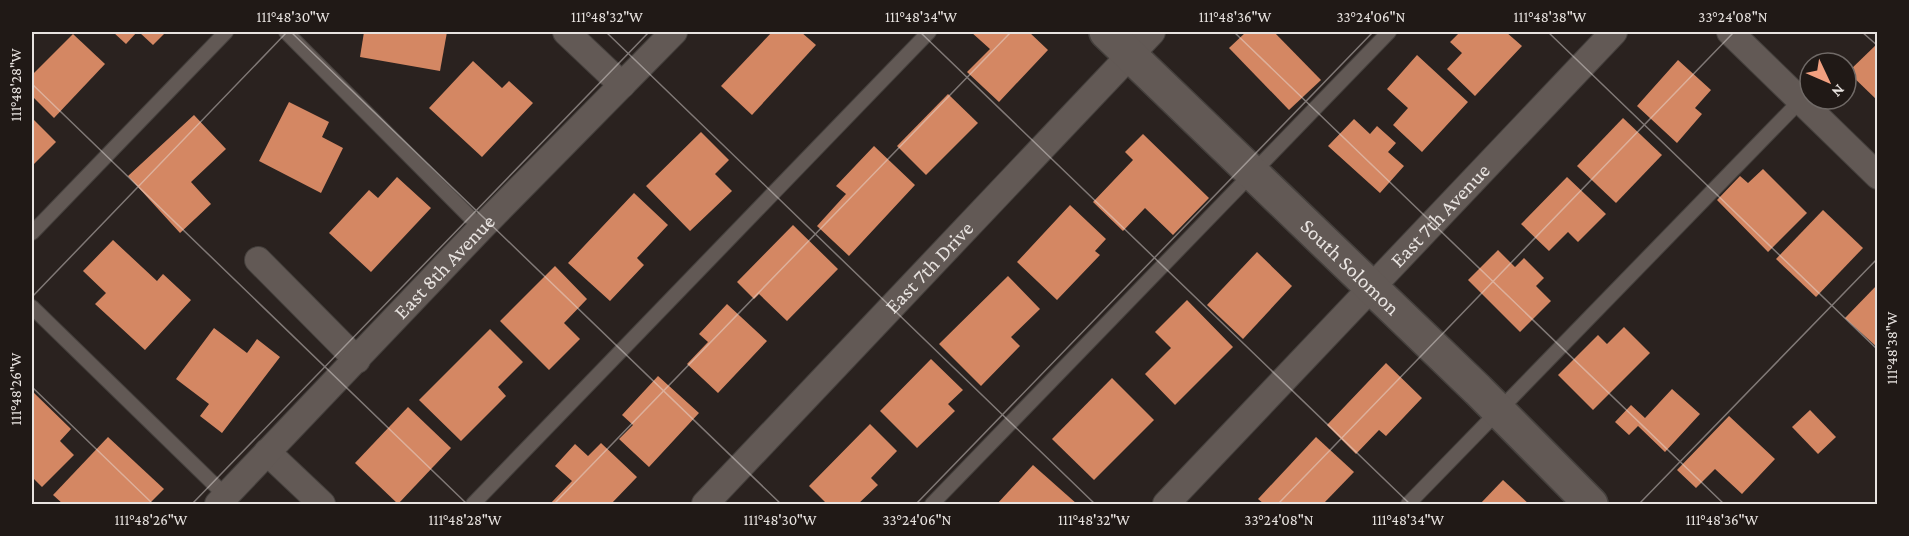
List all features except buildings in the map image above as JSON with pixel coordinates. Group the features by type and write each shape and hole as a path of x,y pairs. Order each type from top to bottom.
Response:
{"street":[{"path":"566,32 622,85"},
{"name":"East 8th Avenue","path":"222,500 481,228 674,32"},
{"name":"South Solomon","path":"1106,32 1141,43 1252,173 1498,410 1591,504"},
{"name":"East 7th Avenue","path":"1166,504 1614,32"},
{"path":"1730,32 1798,99"},
{"name":"East 7th Drive","path":"705,504 1141,43"},
{"path":"1810,111 1878,176"},
{"path":"258,260 357,360"},
{"path":"267,452 322,504"}],"lane":[{"path":"32,233 226,32"},
{"path":"286,32 481,228"},
{"path":"473,504 929,32"},
{"path":"932,504 1389,32"},
{"path":"1408,504 1798,103"},
{"path":"32,308 222,500"}]}
